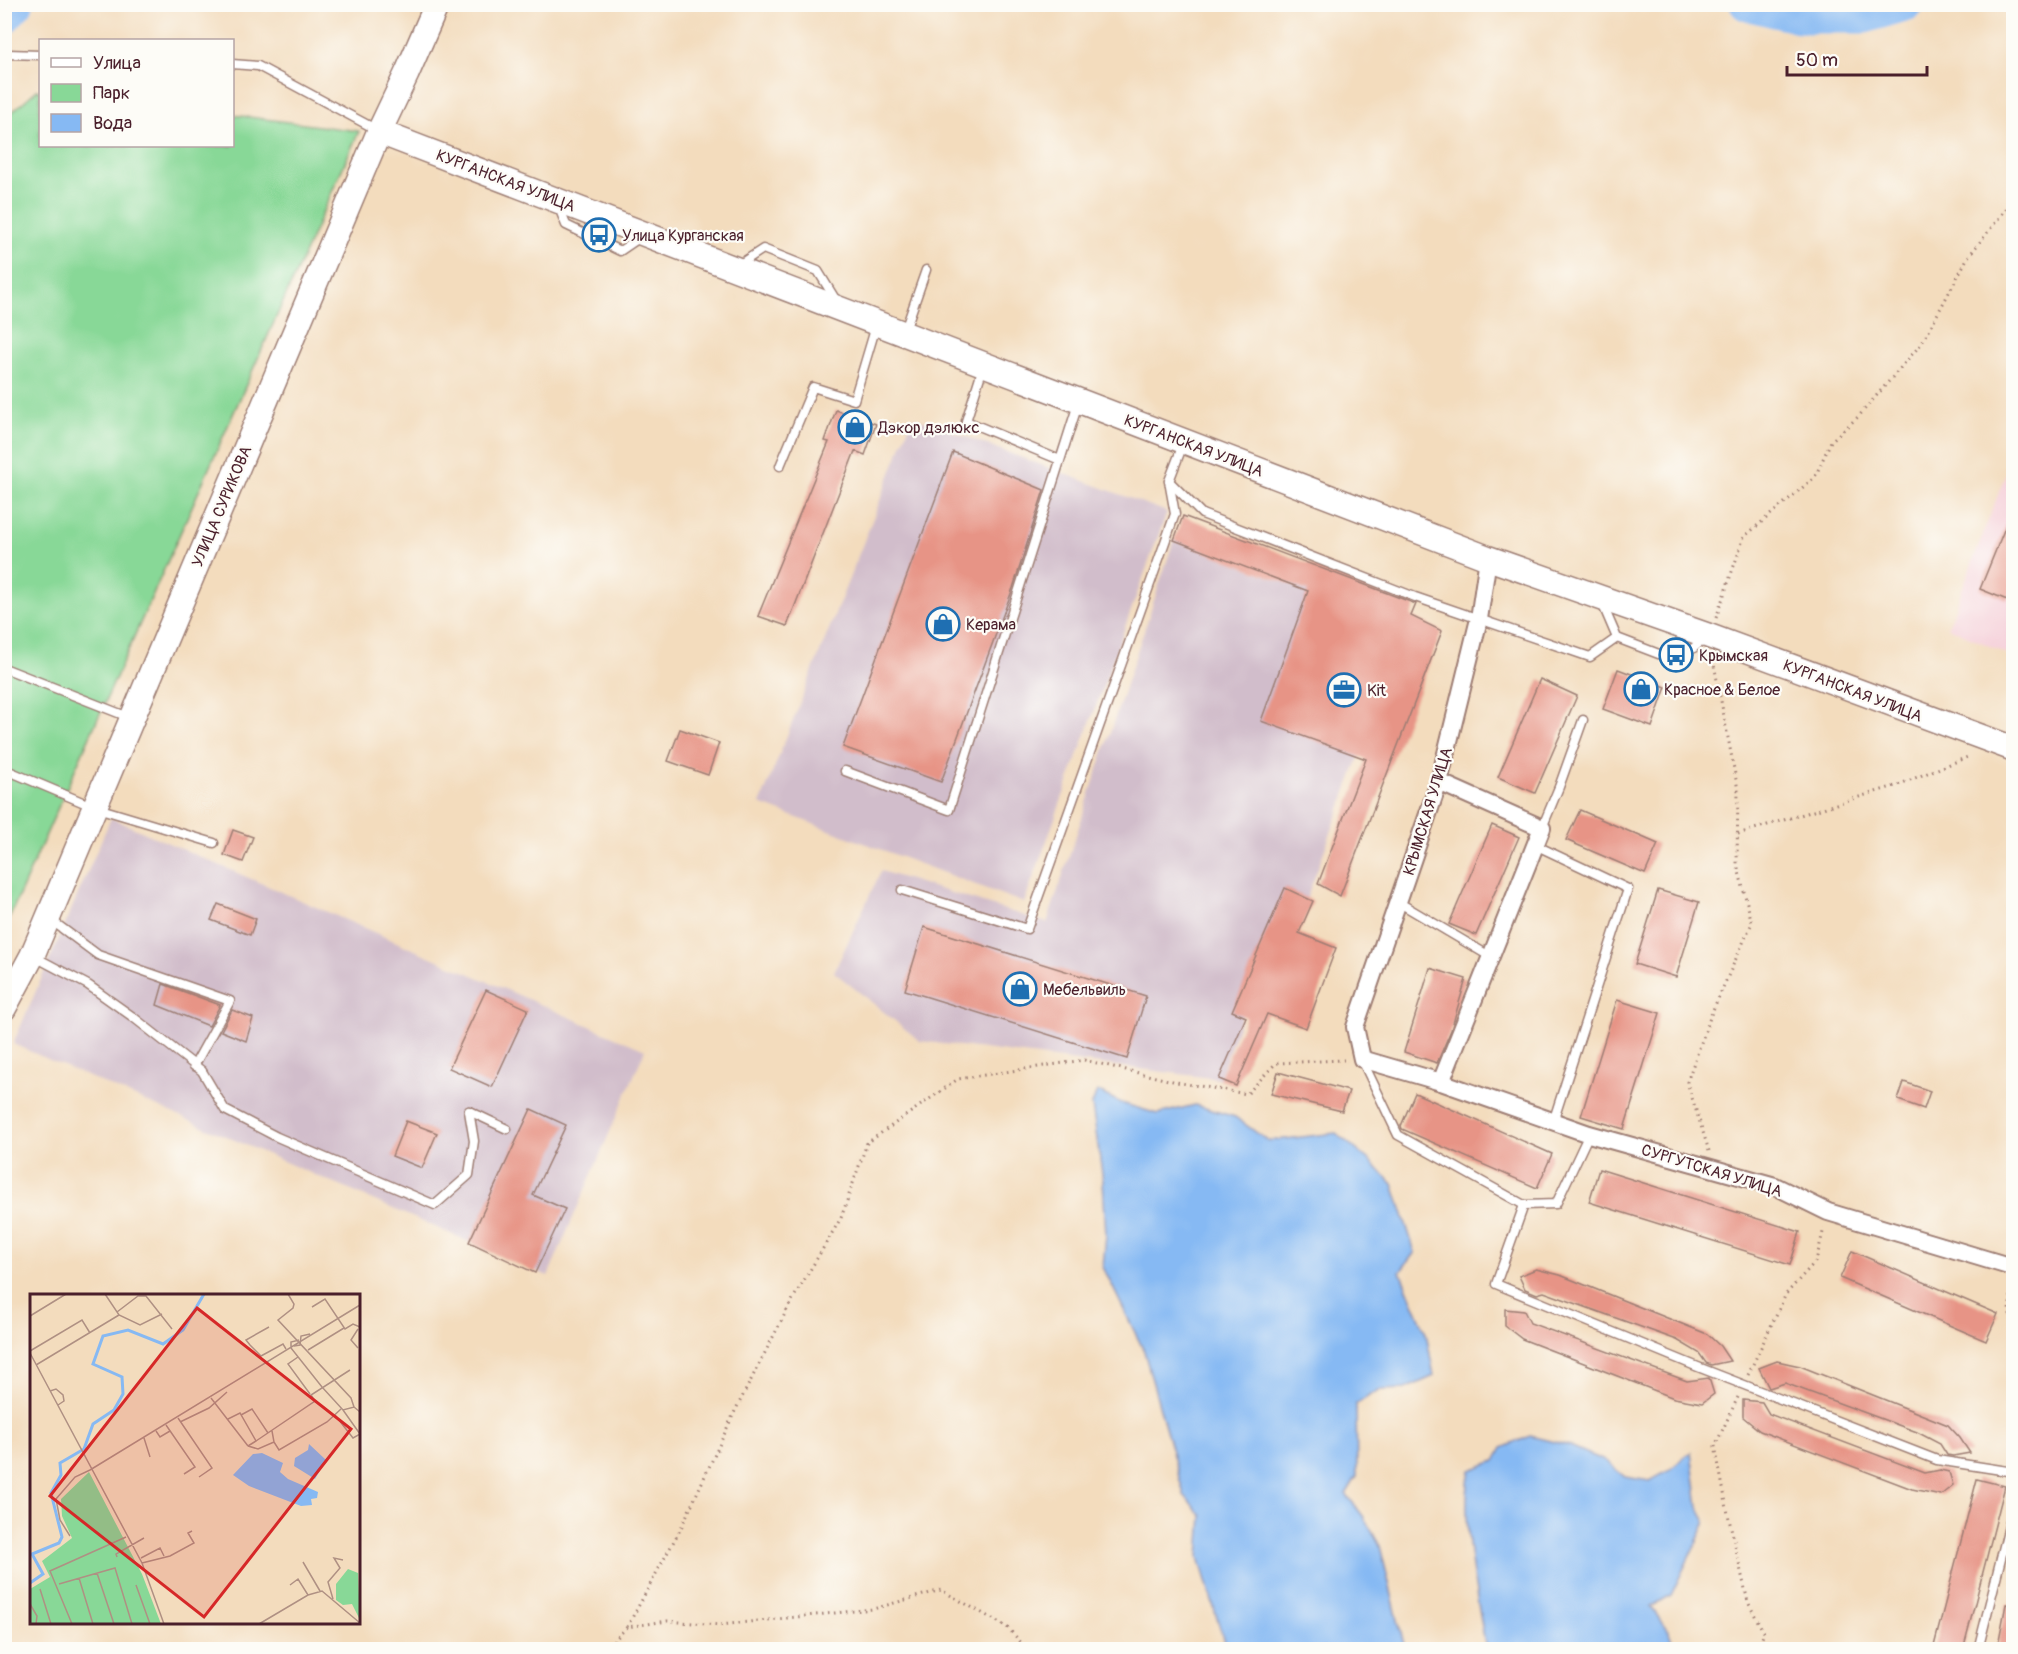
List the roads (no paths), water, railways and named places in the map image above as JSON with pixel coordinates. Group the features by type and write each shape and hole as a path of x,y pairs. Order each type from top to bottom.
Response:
{"main road":[{"name":"УЛИЦА СУРИКОВА","path":"4,1008 32,956 379,132 437,4"},
{"name":"КУРГАНСКАЯ УЛИЦА","path":"379,132 1488,558 1709,636 2013,750"}],"street":[{"name":"КРЫМСКАЯ УЛИЦА","path":"1362,1059 1355,1027 1439,782 1479,619 1488,558"},
{"path":"1439,782 1542,828 1441,1082"},
{"name":"СУРГУТСКАЯ УЛИЦА","path":"1362,1059 1441,1082 1588,1134 1775,1186 1828,1212 2013,1264"}],"lane":[{"path":"4,58 8,54 39,55"},
{"path":"234,64 258,66 379,132"},
{"path":"903,333 926,270"},
{"path":"780,466 813,387 854,400 877,323"},
{"path":"984,364 966,421 1060,459"},
{"path":"845,771 949,810 1079,401"},
{"path":"902,890 1027,930 1175,514 1168,481 1184,442"},
{"path":"1168,481 1202,514 1415,597 1590,657 1617,638"},
{"path":"1599,597 1617,638 1677,661 1709,636"},
{"path":"4,668 131,719"},
{"path":"1542,828 1583,720"},
{"path":"4,768 94,807 214,843"},
{"path":"1535,845 1628,889 1553,1122"},
{"path":"1398,902 1491,957"},
{"path":"47,918 98,955 230,1001 194,1066"},
{"path":"32,956 88,985 202,1071 225,1110 277,1137 435,1205 469,1175 474,1141 469,1111 507,1129"},
{"path":"1362,1059 1398,1135 1524,1205 1556,1204 1588,1134"},
{"path":"1524,1205 1496,1284 1937,1460 2013,1472"},
{"path":"1978,1650 2013,1506"}],"water":[{"path":"1097,1091 1121,1103 1158,1114 1195,1105 1235,1117 1268,1141 1336,1133 1369,1160 1393,1184 1415,1252 1400,1272 1426,1333 1434,1376 1405,1389 1379,1390 1356,1404 1357,1476 1346,1494 1363,1516 1380,1546 1405,1649 1226,1649 1199,1557 1202,1516 1184,1495 1144,1351 1103,1267 1106,1235 1103,1180 1092,1105"},
{"path":"1530,1436 1570,1446 1605,1461 1625,1477 1650,1481 1668,1471 1691,1452 1698,1507 1706,1522 1671,1595 1651,1607 1669,1632 1675,1649 1486,1649 1468,1536 1467,1491 1470,1470 1495,1461 1502,1448"}],"waterway":[{"path":"4,18 17,4"},
{"path":"1746,4 1799,17 1865,17 1908,4"}],"place":[{"name":"Улица Курганская","path":"599,235"},
{"name":"Дэкор дэлюкс","path":"855,427"},
{"name":"Керама","path":"943,624"},
{"name":"Крымская","path":"1676,655"},
{"name":"Красное & Белое","path":"1641,689"},
{"name":"Kit","path":"1344,690"},
{"name":"Мебельвиль","path":"1020,989"}]}
